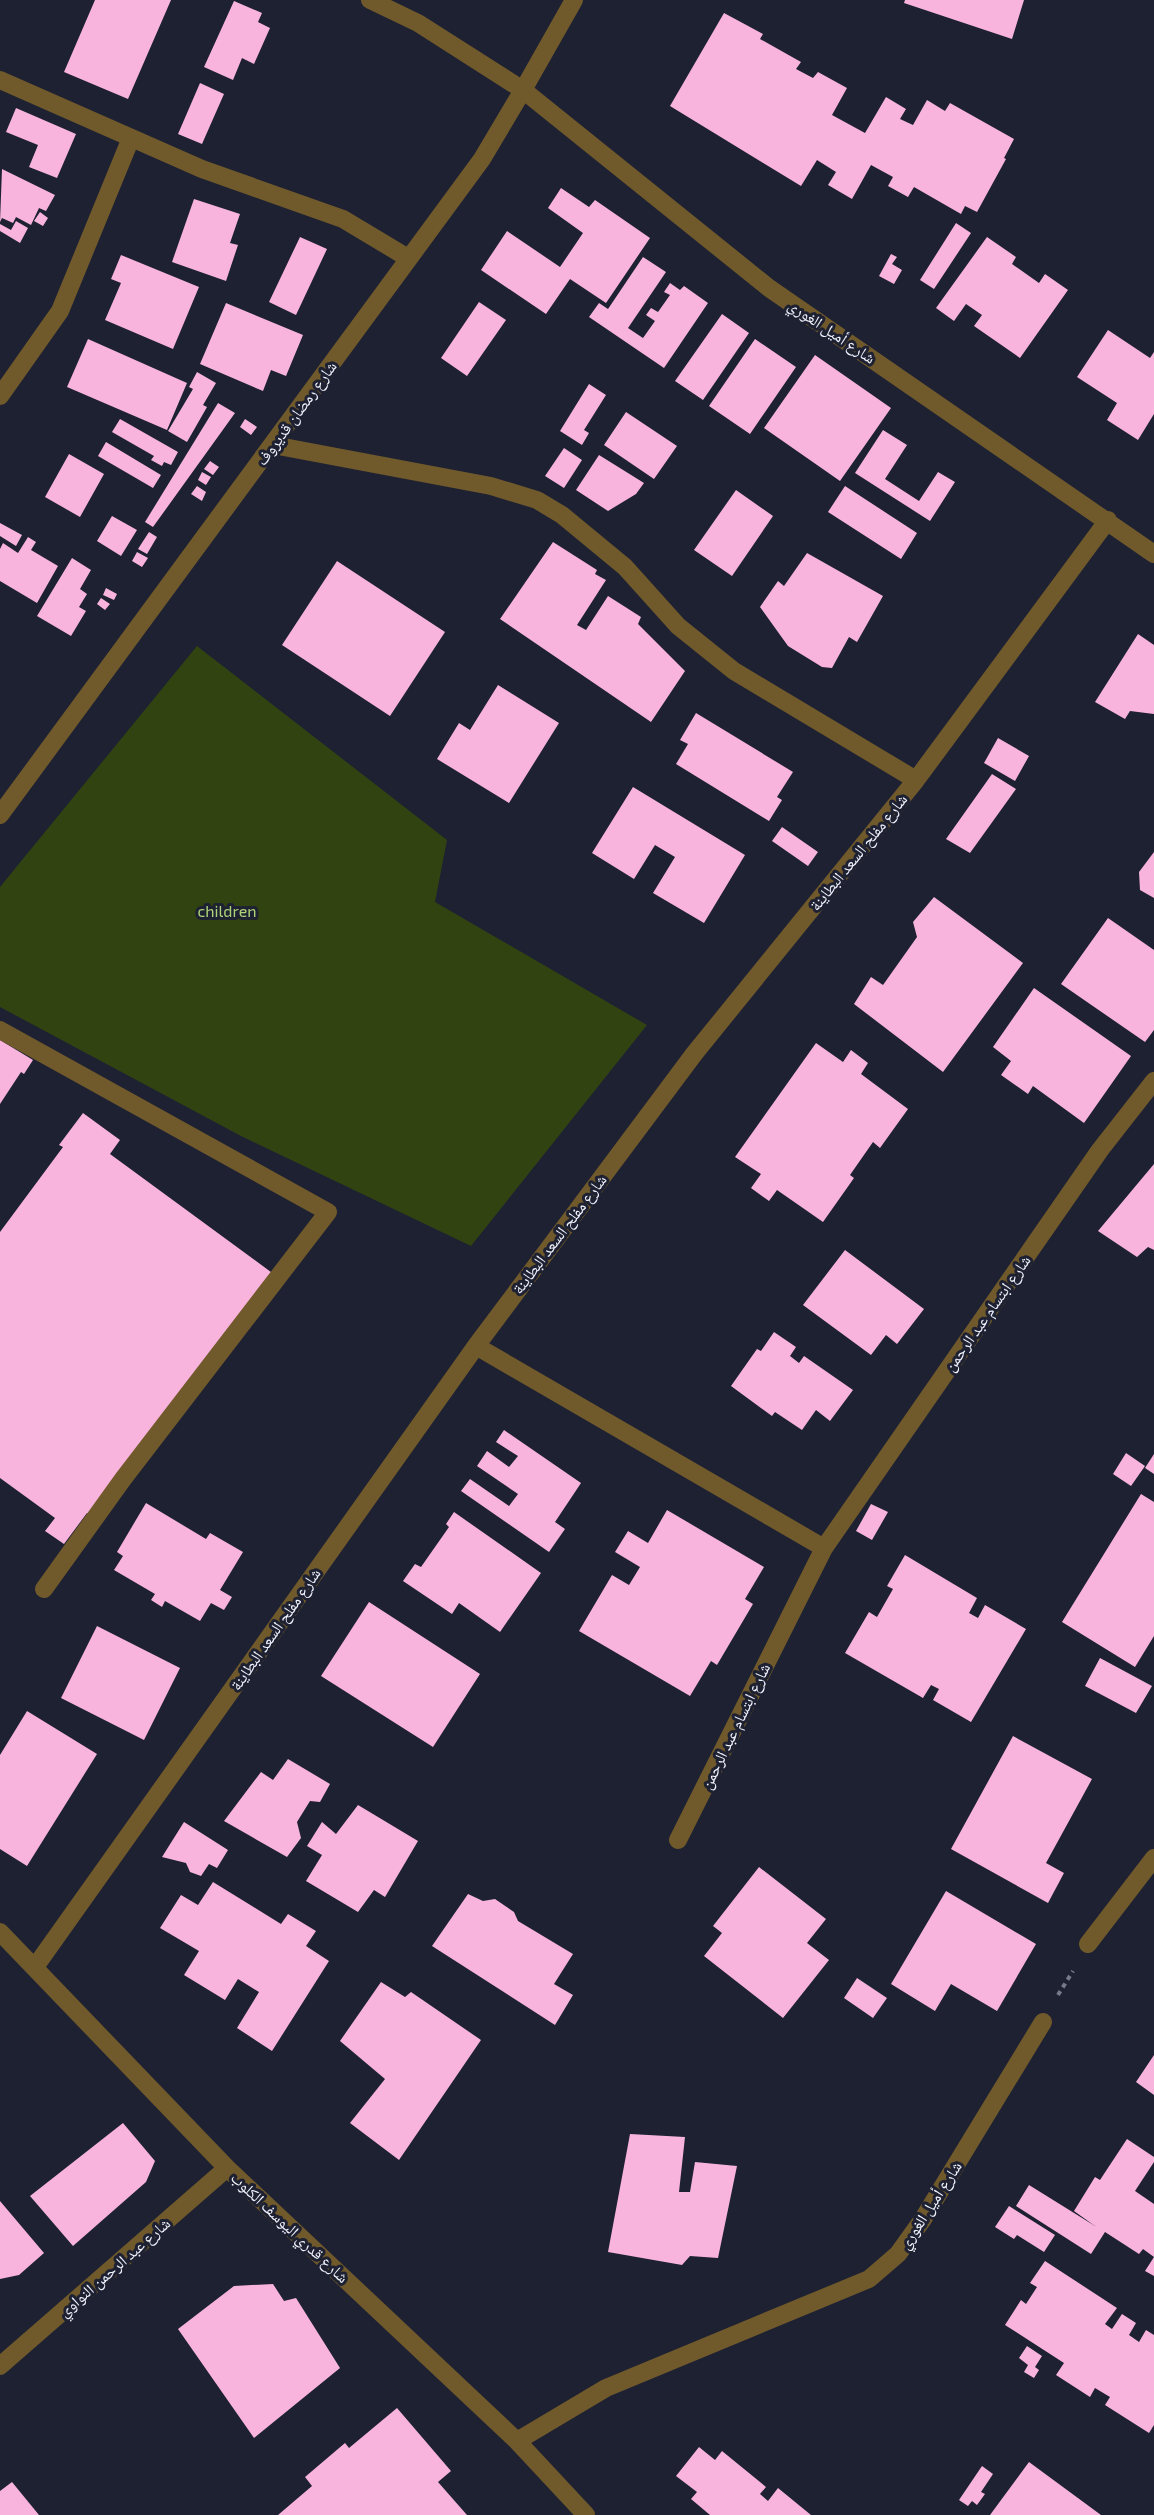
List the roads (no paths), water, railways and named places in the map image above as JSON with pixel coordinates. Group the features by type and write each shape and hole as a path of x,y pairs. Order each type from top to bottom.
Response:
{"street":[{"name":"شارع أميل الغوري","path":"370,0 418,23 524,90 770,288 1154,554"},
{"name":"شارع رمضان قديروف","path":"0,815 482,159 574,0"},
{"path":"0,80 202,169 343,219 408,258"},
{"path":"0,396 60,311 130,138"},
{"path":"273,445 491,486 537,500 562,515 625,567 678,626 734,671 916,780"},
{"name":"شارع مفلح السعد البطاينة","path":"35,1967 476,1346 694,1054 916,780 1108,520"},
{"path":"0,1029 328,1212 123,1479 44,1589"},
{"name":"شارع ابتسام عبد الرحمن","path":"678,1840 824,1548 1100,1150 1154,1081"},
{"path":"476,1346 824,1548"},
{"path":"1088,1944 1154,1858"},
{"name":"شارع قدري اليوسف الكلوب","path":"0,1932 227,2168 517,2441 586,2515"},
{"name":"شارع أميل الغوري","path":"517,2441 606,2388 869,2279 898,2254 923,2219 1043,2022"},
{"name":"شارع عبد الرحمن النواوي","path":"0,2366 227,2168"}],"park label":[{"name":"children","path":"227,911"}]}
